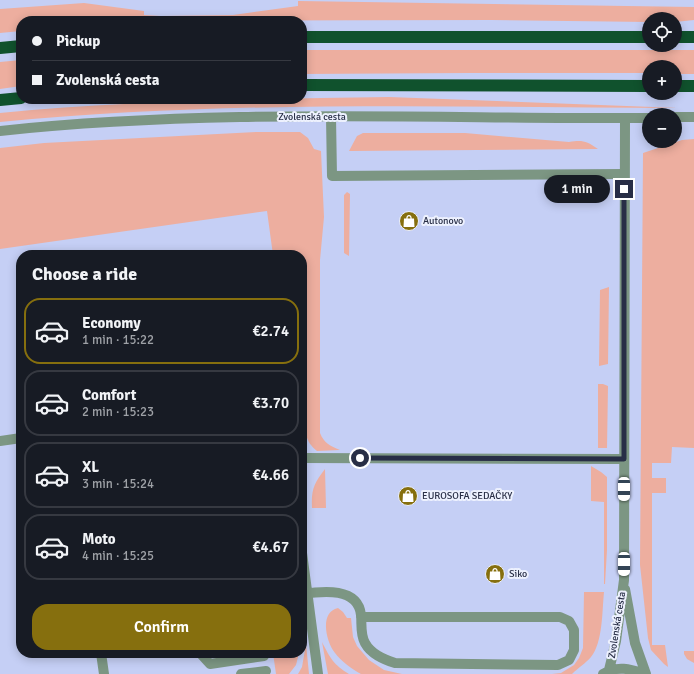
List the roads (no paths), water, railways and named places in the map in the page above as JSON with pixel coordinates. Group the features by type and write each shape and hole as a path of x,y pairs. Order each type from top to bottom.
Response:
{"highway":[{"path":"307,37 642,37"},
{"path":"682,37 694,37"},
{"path":"0,48 16,46"},
{"path":"307,85 642,86"},
{"path":"682,86 694,86"},
{"path":"0,100 16,98"}],"street":[{"name":"Zvolenská cesta","path":"0,131 231,116 642,118"},
{"path":"331,117 332,176 624,174"},
{"path":"682,117 694,117"},
{"name":"Zvolenská cesta","path":"625,118 624,580 616,640 606,672 628,668 646,674"},
{"path":"0,441 16,439"},
{"path":"307,458 624,459"},
{"name":"Zvolenská cesta","path":"624,580 635,643 646,674"},
{"path":"307,594 337,592 353,599 360,606 362,632 365,642 382,659 395,663 558,665 569,660 574,650 574,630 570,621 560,618 361,617"},
{"path":"307,611 318,674"},
{"path":"102,658 104,674"},
{"path":"205,658 210,664 242,658"},
{"path":"241,674 266,672 264,658"}],"place":[{"name":"Autonovo","path":"409,221"},
{"name":"EUROSOFA SEDAČKY","path":"408,496"},
{"name":"Siko","path":"495,574"}]}
